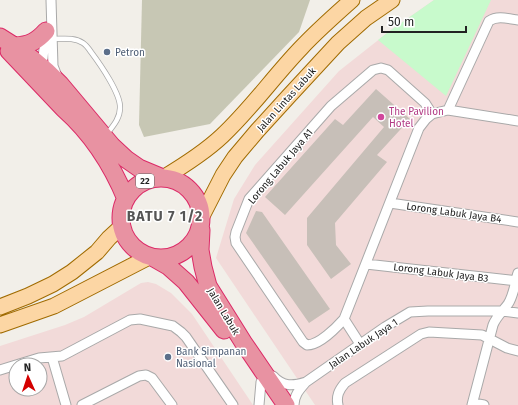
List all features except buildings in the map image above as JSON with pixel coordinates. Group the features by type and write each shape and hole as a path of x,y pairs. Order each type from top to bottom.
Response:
{"highway":[{"path":"8,43 25,45 50,35"},
{"path":"0,37 42,66 60,84 99,140 112,146 126,159 139,168 163,178"},
{"name":"22","path":"8,43 20,63 64,109 99,140 104,156 126,198"},
{"path":"42,66 41,72 44,81 68,107 74,118"},
{"name":"22","path":"121,227 122,207 126,198 135,187 155,178 174,180 185,185 194,194 200,204 202,222"},
{"path":"121,227 128,242 141,254 152,258 166,258 178,255 188,249 196,239 202,222"},
{"name":"Jalan Labuk","path":"202,222 200,250 208,286 243,342 286,405"},
{"name":"Jalan Labuk","path":"152,258 168,266 186,282 215,318 277,405"}],"main road":[{"path":"163,178 184,165 222,137 301,48 352,0"},
{"name":"Jalan Lintas Labuk","path":"202,222 227,169 235,157 338,43 366,18 392,0"},
{"path":"0,307 54,284 97,252 121,227"},
{"path":"0,325 54,306 152,258"}],"street":[{"path":"51,0 50,35 53,66 60,84"},
{"path":"448,110 489,21 498,17 518,20"},
{"path":"42,66 50,35"},
{"name":"Lorong Labuk Jaya A1","path":"344,319 334,330 313,345 305,344 236,243 236,232 249,199 331,106 373,70 381,68 388,70 425,103 432,114"},
{"path":"360,344 344,319 419,128 432,114 448,110 518,121"},
{"name":"Lorong Labuk Jaya B4","path":"390,203 518,222"},
{"name":"Lorong Labuk Jaya B3","path":"366,264 517,278"},
{"path":"484,405 472,404 492,325 511,298 517,278"},
{"name":"Jalan Labuk Jaya 1","path":"306,382 385,326 410,312 518,313"},
{"path":"48,357 62,356 130,320 140,319 173,326 186,338 233,405"},
{"path":"337,401 339,389 345,383 421,334 429,332 482,335 510,350 518,351"},
{"path":"243,342 256,354 276,380 289,385 306,382"},
{"path":"52,357 66,405"},
{"path":"82,405 139,376 146,375 152,378 172,405"},
{"path":"259,405 261,382"},
{"path":"294,405 295,397 306,382"}],"lane":[{"path":"50,35 74,39 84,43 99,63 115,90 121,107 120,116 99,140"}],"shaded area":[{"path":"142,0 310,0 299,32 210,124 144,137 139,125"},
{"path":"434,0 518,0 518,405 315,405 216,258 234,199 255,165 339,71 391,30"},
{"path":"148,282 156,284 171,293 192,314 253,405 0,405 0,346 65,325 84,317 141,283"}],"green space":[{"path":"434,0 491,0 446,96 378,40"}],"place":[{"name":"Petron","path":"107,52"},
{"name":"The Pavilion Hotel","path":"381,117"},
{"name":"Bank Simpanan Nasional","path":"168,357"}],"district":[{"name":"BATU 7 1/2","path":"165,216"}]}
